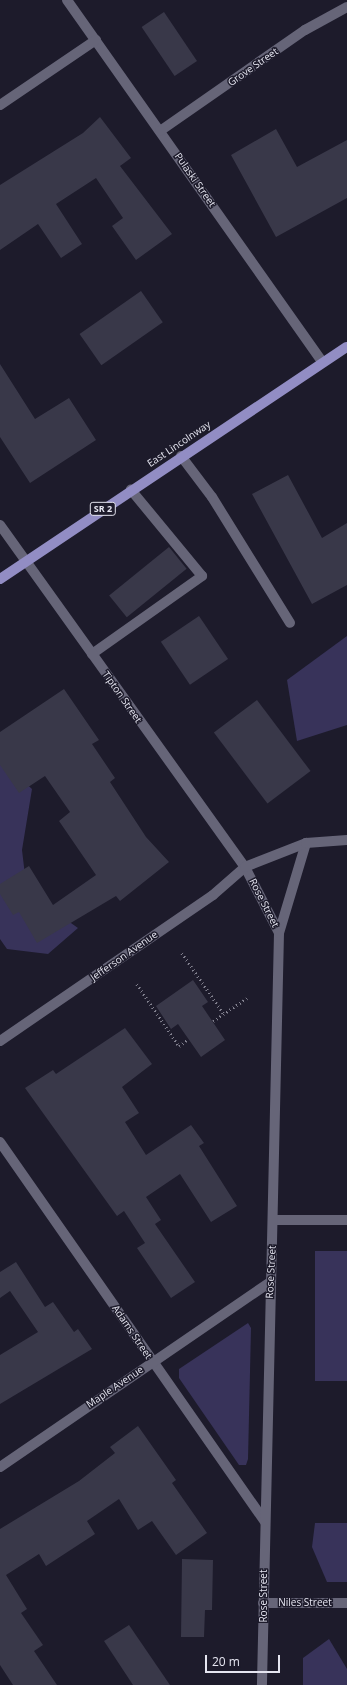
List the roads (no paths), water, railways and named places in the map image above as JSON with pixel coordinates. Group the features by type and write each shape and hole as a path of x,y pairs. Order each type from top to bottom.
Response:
{"main road":[{"name":"East Lincolnway","path":"25,562 181,456 347,347"},
{"name":"SR 2","path":"0,579 25,562"}],"street":[{"name":"Pulaski Street","path":"67,0 322,362"},
{"name":"Grove Street","path":"160,130 305,30 347,7"},
{"path":"0,104 96,40"},
{"path":"181,456 212,497 290,623"},
{"path":"92,654 202,576 131,490"},
{"name":"Tipton Street","path":"0,525 25,562 245,867"},
{"name":"Jefferson Avenue","path":"0,1041 213,895 245,867 306,843 347,840"},
{"path":"278,933 306,843"},
{"name":"Rose Street","path":"245,867 278,933 274,1220 270,1282 262,1685"},
{"name":"Adams Street","path":"0,1142 265,1522"},
{"path":"274,1220 347,1220"},
{"name":"Maple Avenue","path":"0,1467 270,1282"},
{"name":"Niles Street","path":"264,1603 347,1604"}]}
